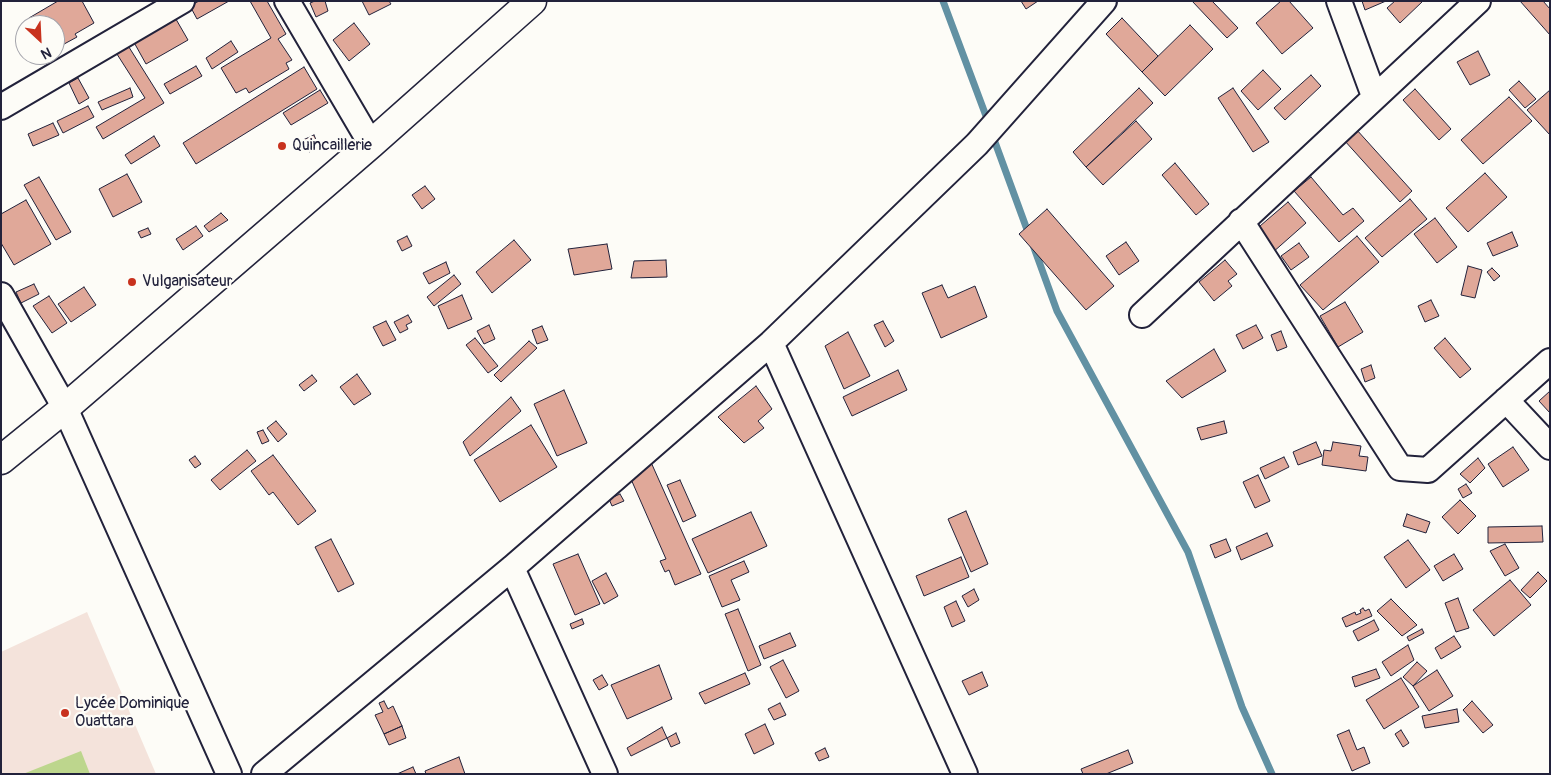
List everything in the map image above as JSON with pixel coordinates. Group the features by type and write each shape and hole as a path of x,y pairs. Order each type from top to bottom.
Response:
{"street":[{"path":"1,107 182,1"},
{"path":"287,1 372,144"},
{"path":"1,460 66,408 372,144 532,1"},
{"path":"264,774 512,568 771,343 977,144 1104,1"},
{"path":"1338,1 1374,96"},
{"path":"1142,315 1374,96 1478,1"},
{"path":"1241,222 1400,468 1428,470 1550,361"},
{"path":"1,295 66,408 229,774"},
{"path":"771,343 965,774"},
{"path":"1506,400 1550,447"},
{"path":"512,568 605,774"}],"shaded area":[{"name":"Lycée Dominique Ouattara","path":"87,612 156,774 1,774 1,652"}],"green space":[{"path":"81,751 90,774 23,774"}],"building":[{"path":"58,1 82,1 94,23 75,34 77,37 65,44 65,15 34,15"},
{"path":"199,1 229,1 197,19 190,6"},
{"path":"250,1 267,1 286,34 278,39 292,60 286,63 289,69 249,93 246,88 236,93 221,68 271,38"},
{"path":"325,1 328,11 316,17 310,3"},
{"path":"362,1 389,1 391,4 369,15"},
{"path":"1021,1 1038,1 1026,9"},
{"path":"1192,1 1212,1 1238,28 1227,38"},
{"path":"1281,1 1289,1 1313,28 1282,54 1256,23"},
{"path":"1362,1 1386,1 1365,10"},
{"path":"1395,1 1423,1 1400,23 1387,8"},
{"path":"1520,1 1543,1 1550,9 1550,35"},
{"path":"173,14 188,40 146,64 131,37"},
{"path":"1122,18 1158,56 1142,72 1106,34"},
{"path":"354,23 370,44 349,61 333,40"},
{"path":"1190,25 1213,49 1165,96 1142,72"},
{"path":"231,41 238,52 212,69 206,58"},
{"path":"127,44 164,103 103,139 96,127 145,98 115,51"},
{"path":"1478,51 1490,75 1470,85 1457,62"},
{"path":"196,66 202,76 170,94 164,84"},
{"path":"304,67 317,89 196,164 183,143"},
{"path":"1263,70 1281,89 1258,110 1241,91"},
{"path":"1311,75 1321,86 1285,120 1274,108"},
{"path":"78,78 89,98 79,104 69,83"},
{"path":"1519,81 1536,99 1525,108 1509,90"},
{"path":"130,88 133,97 102,110 98,102"},
{"path":"1139,88 1153,103 1086,167 1073,152"},
{"path":"1233,88 1269,142 1253,152 1218,98"},
{"path":"1415,89 1451,129 1439,140 1403,100"},
{"path":"320,90 328,103 291,125 283,113"},
{"path":"1550,90 1550,135 1527,110"},
{"path":"1509,97 1532,121 1483,164 1461,140"},
{"path":"88,106 94,117 63,133 57,121"},
{"path":"1136,121 1152,139 1103,185 1086,167"},
{"path":"53,123 59,135 33,146 28,134"},
{"path":"1356,129 1412,191 1400,202 1344,140"},
{"path":"314,135 319,147 309,152 303,140"},
{"path":"154,136 160,146 131,164 125,155"},
{"path":"1175,163 1209,204 1196,215 1162,175"},
{"path":"1485,173 1507,197 1468,232 1446,208"},
{"path":"127,174 142,202 113,217 99,189"},
{"path":"39,177 71,232 56,240 24,185"},
{"path":"1311,177 1343,215 1353,208 1364,221 1339,242 1294,191"},
{"path":"425,186 435,199 422,209 412,195"},
{"path":"1410,199 1427,219 1382,257 1365,238"},
{"path":"26,200 51,244 14,265 1,243 1,214"},
{"path":"1288,202 1306,223 1272,253 1253,232"},
{"path":"1047,209 1114,286 1086,310 1019,234"},
{"path":"221,213 228,220 209,232 204,226"},
{"path":"1435,218 1457,247 1437,263 1414,234"},
{"path":"196,226 203,236 183,250 176,239"},
{"path":"148,228 151,234 141,238 138,232"},
{"path":"1512,232 1518,246 1493,256 1487,243"},
{"path":"407,236 412,246 402,251 397,241"},
{"path":"1357,236 1379,262 1323,310 1300,285"},
{"path":"514,240 531,260 492,293 476,272"},
{"path":"1126,242 1139,261 1119,275 1106,256"},
{"path":"1299,243 1309,257 1291,270 1281,256"},
{"path":"607,244 612,269 574,275 568,249"},
{"path":"666,260 667,277 631,278 634,261"},
{"path":"1225,260 1237,274 1228,281 1232,286 1214,301 1199,282"},
{"path":"446,262 450,273 429,284 423,273"},
{"path":"1468,266 1482,270 1475,298 1461,295"},
{"path":"1492,268 1500,276 1494,281 1487,272"},
{"path":"454,275 461,284 434,306 427,297"},
{"path":"34,284 39,294 21,303 16,292"},
{"path":"942,285 948,298 975,286 987,317 941,338 922,293"},
{"path":"84,287 96,305 71,322 58,304"},
{"path":"462,295 472,319 448,329 438,306"},
{"path":"49,296 67,323 52,333 33,306"},
{"path":"1431,300 1439,316 1425,322 1418,306"},
{"path":"1345,302 1363,332 1338,347 1320,316"},
{"path":"408,315 412,322 406,325 408,329 400,333 394,322"},
{"path":"386,321 396,340 383,346 373,327"},
{"path":"883,321 894,341 885,347 874,325"},
{"path":"489,325 495,339 484,344 477,331"},
{"path":"1256,325 1263,338 1243,349 1236,335"},
{"path":"542,326 548,340 537,344 532,330"},
{"path":"1281,331 1287,347 1277,351 1271,335"},
{"path":"848,332 870,376 844,389 825,346"},
{"path":"475,338 498,366 488,373 466,345"},
{"path":"1445,338 1471,369 1460,378 1434,348"},
{"path":"529,341 537,348 501,382 494,375"},
{"path":"1214,349 1226,371 1182,398 1166,381"},
{"path":"1371,365 1375,378 1365,382 1361,369"},
{"path":"898,370 907,390 852,416 843,397"},
{"path":"357,374 371,394 354,405 340,387"},
{"path":"312,375 317,381 304,391 299,385"},
{"path":"756,386 772,409 758,421 764,428 744,443 718,417"},
{"path":"564,390 587,443 557,456 534,404"},
{"path":"1550,391 1550,413 1539,401"},
{"path":"511,397 521,411 470,456 463,442"},
{"path":"276,421 287,434 278,442 267,428"},
{"path":"1224,421 1227,433 1201,440 1197,428"},
{"path":"531,425 557,467 500,502 474,460"},
{"path":"263,430 269,441 262,444 257,432"},
{"path":"1316,442 1322,456 1298,465 1293,452"},
{"path":"1333,442 1361,446 1359,456 1368,457 1366,471 1322,465 1324,450 1331,451"},
{"path":"1513,447 1529,470 1503,487 1488,464"},
{"path":"247,450 256,461 220,490 211,480"},
{"path":"273,455 316,511 298,525 273,492 269,495 251,471"},
{"path":"195,456 201,464 195,468 189,460"},
{"path":"1284,457 1289,467 1265,479 1260,468"},
{"path":"1478,458 1485,468 1470,483 1460,474"},
{"path":"650,460 701,574 675,585 669,570 665,572 660,561 666,559 627,470"},
{"path":"1258,475 1270,501 1255,508 1243,482"},
{"path":"680,480 696,516 683,522 667,485"},
{"path":"1466,484 1472,493 1463,498 1458,489"},
{"path":"620,494 624,501 612,506 609,499"},
{"path":"1460,500 1476,516 1458,534 1442,517"},
{"path":"966,511 988,564 971,572 948,519"},
{"path":"751,512 767,546 708,573 692,539"},
{"path":"1407,514 1430,522 1426,533 1403,526"},
{"path":"1542,526 1543,542 1488,543 1488,527"},
{"path":"1267,533 1273,546 1241,560 1236,547"},
{"path":"331,539 354,584 338,592 315,547"},
{"path":"1226,539 1231,551 1215,558 1210,545"},
{"path":"1408,540 1430,570 1406,588 1384,557"},
{"path":"1505,544 1519,568 1505,576 1490,551"},
{"path":"578,554 600,604 575,615 553,564"},
{"path":"1454,554 1463,569 1443,581 1434,566"},
{"path":"961,557 969,577 924,596 916,576"},
{"path":"744,561 749,572 731,580 740,600 722,607 709,576"},
{"path":"1538,572 1547,581 1530,598 1521,590"},
{"path":"606,573 618,596 604,604 592,581"},
{"path":"1510,580 1531,605 1494,636 1473,610"},
{"path":"974,589 979,600 968,607 962,596"},
{"path":"1458,598 1469,628 1456,632 1445,603"},
{"path":"1391,599 1417,625 1402,636 1377,611"},
{"path":"956,601 965,621 952,627 944,607"},
{"path":"1363,608 1365,611 1369,609 1372,616 1346,627 1342,618 1355,612 1356,615 1361,613 1360,610"},
{"path":"738,609 761,665 748,671 725,614"},
{"path":"582,619 584,624 572,629 570,624"},
{"path":"1374,620 1379,630 1358,641 1353,631"},
{"path":"1422,629 1424,633 1409,641 1407,637"},
{"path":"790,633 796,646 764,659 759,646"},
{"path":"1454,636 1461,647 1441,659 1435,648"},
{"path":"1408,645 1414,660 1391,676 1382,662"},
{"path":"783,660 799,691 786,698 770,667"},
{"path":"1417,662 1427,671 1413,686 1403,677"},
{"path":"659,665 672,699 627,719 611,685"},
{"path":"1376,669 1380,678 1355,687 1352,677"},
{"path":"1437,670 1453,696 1429,711 1413,686"},
{"path":"982,672 988,686 969,695 962,681"},
{"path":"745,673 750,684 705,704 699,693"},
{"path":"602,675 608,685 599,690 593,680"},
{"path":"1401,678 1419,707 1384,729 1366,700"},
{"path":"384,701 388,709 393,706 402,726 384,734 375,715 383,712 379,703"},
{"path":"1472,701 1493,725 1483,733 1463,710"},
{"path":"780,703 786,715 774,720 768,709"},
{"path":"1457,709 1459,722 1425,728 1422,716"},
{"path":"765,724 774,744 754,754 745,734"},
{"path":"402,726 406,738 389,745 384,734"},
{"path":"662,727 667,738 631,756 627,748"},
{"path":"1349,730 1357,750 1364,747 1370,763 1352,771 1337,735"},
{"path":"1401,730 1409,743 1403,747 1395,734"},
{"path":"676,733 680,743 671,747 667,738"},
{"path":"825,748 829,757 819,761 815,753"},
{"path":"1128,750 1133,763 1106,774 1083,774 1081,769"},
{"path":"459,757 465,774 426,774 425,771"},
{"path":"413,767 416,774 397,774"}],"waterway":[{"path":"943,1 989,124"},
{"path":"992,134 1029,235"},
{"path":"1033,245 1057,311 1188,552 1242,707 1272,774"}],"place":[{"name":"Quincaillerie","path":"282,146"},
{"name":"Vulganisateur","path":"132,282"},
{"name":"Lycée Dominique Ouattara","path":"65,713"}]}
